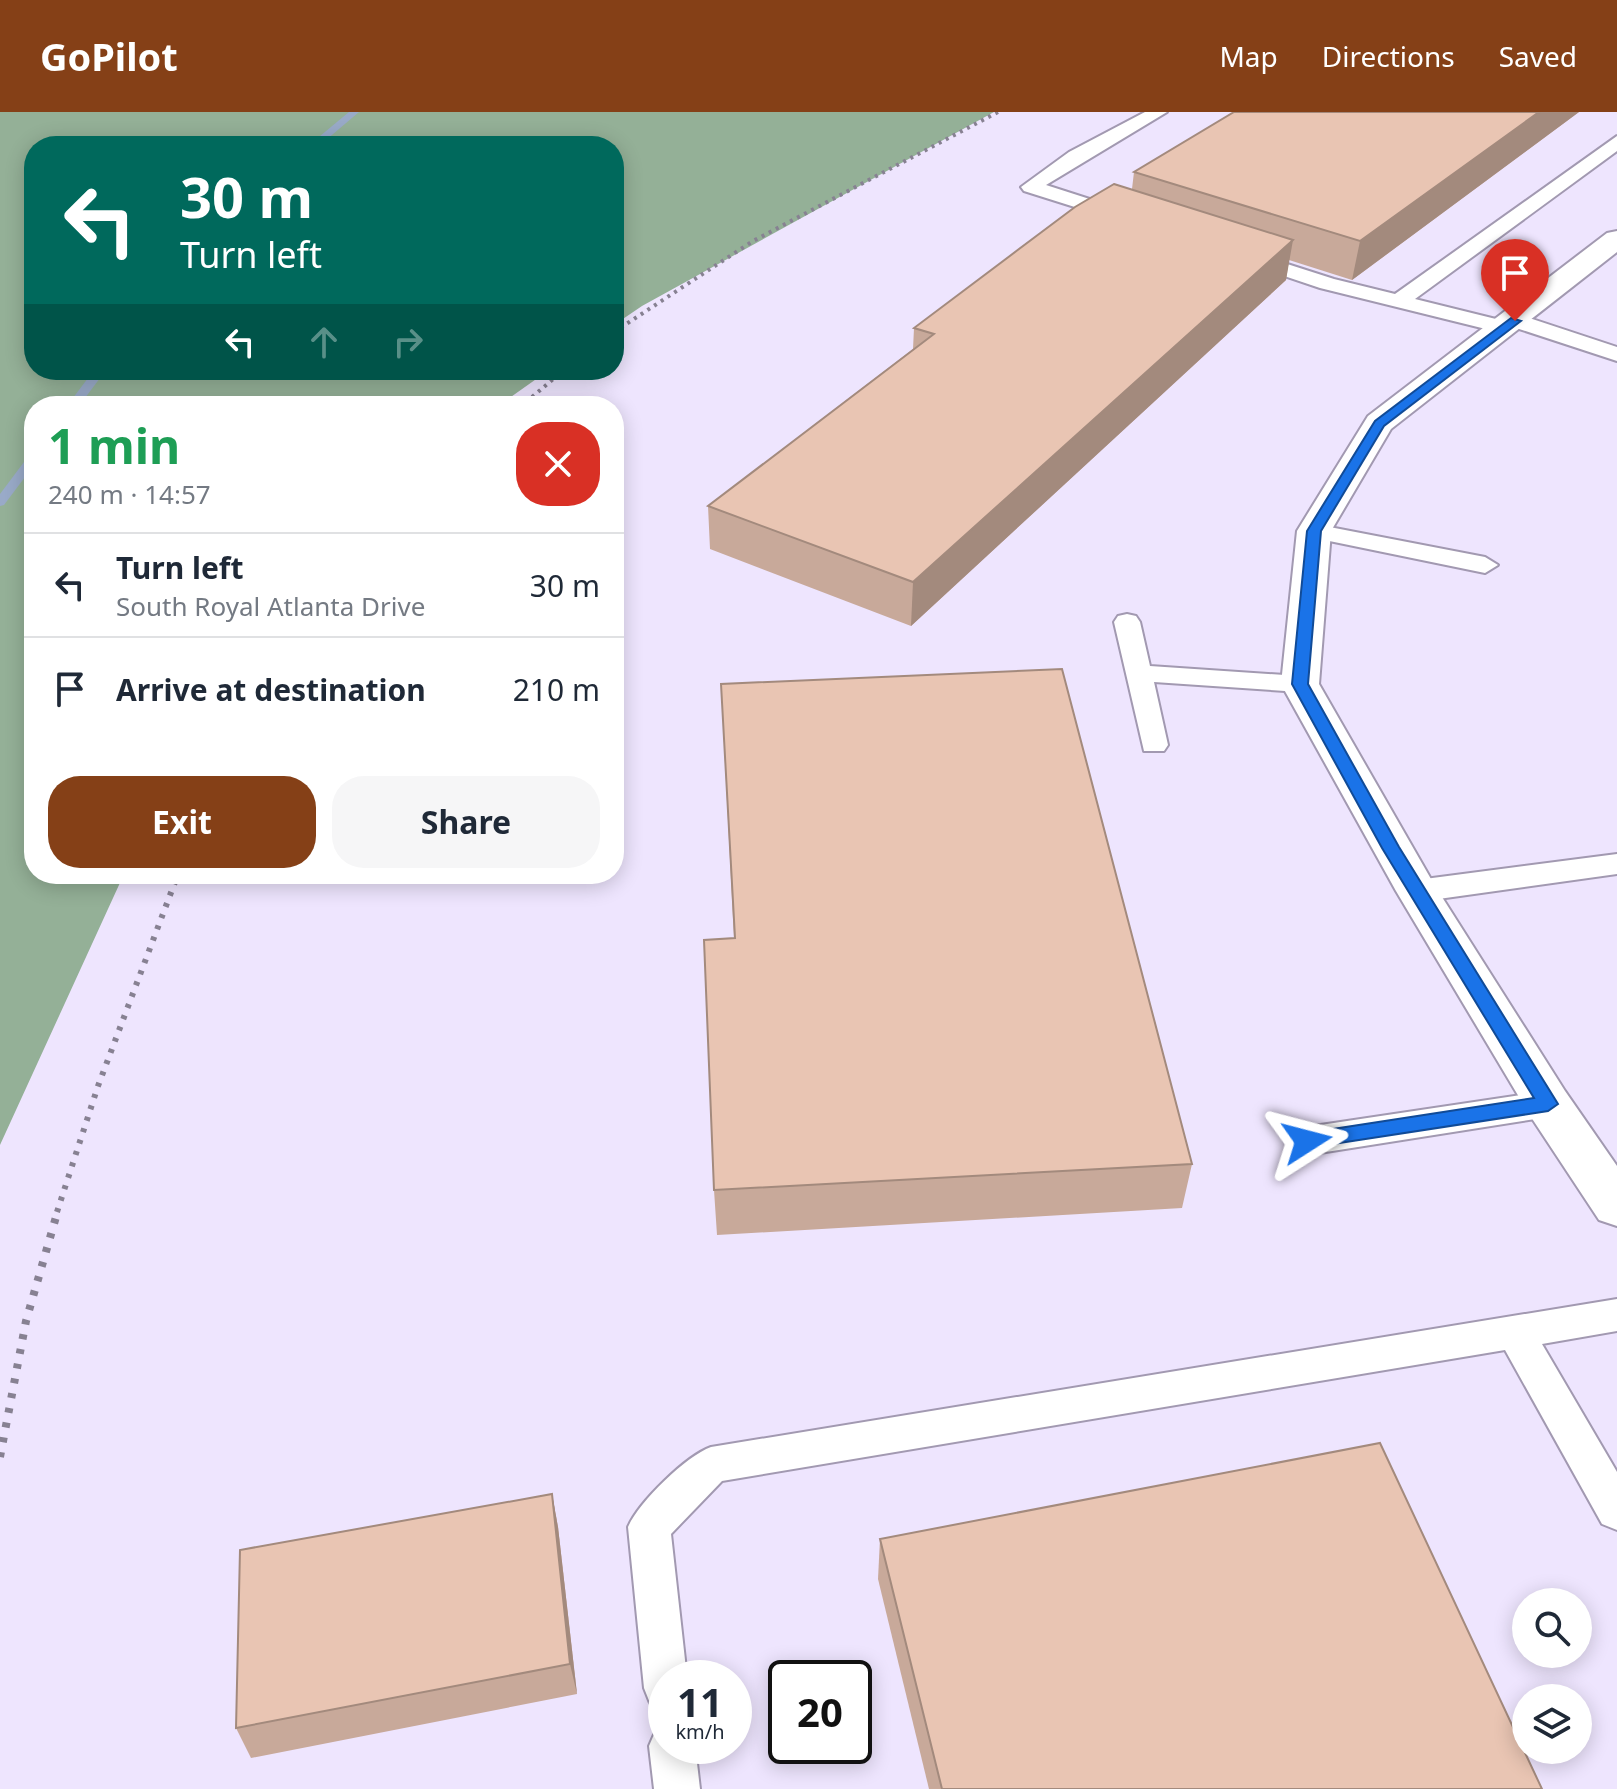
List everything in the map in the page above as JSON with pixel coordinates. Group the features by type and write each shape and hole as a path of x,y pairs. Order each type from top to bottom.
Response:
{"street":[{"path":"1617,239 1379,423 1314,531 1300,684 1417,891 1548,1104 1617,1206"}],"lane":[{"path":"1140,222 1031,187 1076,156 1158,112"},
{"path":"1402,299 1617,142"},
{"path":"1226,251 1327,284 1510,324 1617,354"},
{"path":"1314,531 1485,565"},
{"path":"1127,622 1154,745"},
{"path":"1138,673 1300,684"},
{"path":"1417,891 1617,864"},
{"path":"1307,1141 1548,1104"},
{"path":"663,1660 649,1527 711,1465 1617,1315"},
{"path":"1515,1332 1617,1511"},
{"path":"674,1764 677,1789"}],"green space":[{"path":"0,112 994,112 624,318 624,136 24,136 24,380 535,380 512,396 24,396 24,884 119,884 0,1145"}],"building":[{"path":"1234,112 1539,112 1360,241 1134,172"},
{"path":"1114,184 1293,240 913,582 708,506 934,334 914,328 1075,207"},
{"path":"1062,669 1192,1164 714,1190 704,940 735,938 721,684"},
{"path":"1380,1443 1512,1725 1512,1764 1530,1764 1542,1789 942,1789 880,1539"},
{"path":"552,1494 570,1664 236,1728 240,1550"}],"waterway":[{"path":"325,136 355,112"},
{"path":"80,396 92,380"},
{"path":"0,502 24,470"}],"railway":[{"path":"624,325 753,241 998,112"},
{"path":"533,396 552,380"},
{"path":"57,1212 98,1086 174,884"},
{"path":"0,1457 26,1321 58,1210"}],"route":[{"path":"1307,1141 1548,1104 1391,848 1300,684 1314,531 1379,423 1515,321"}]}
